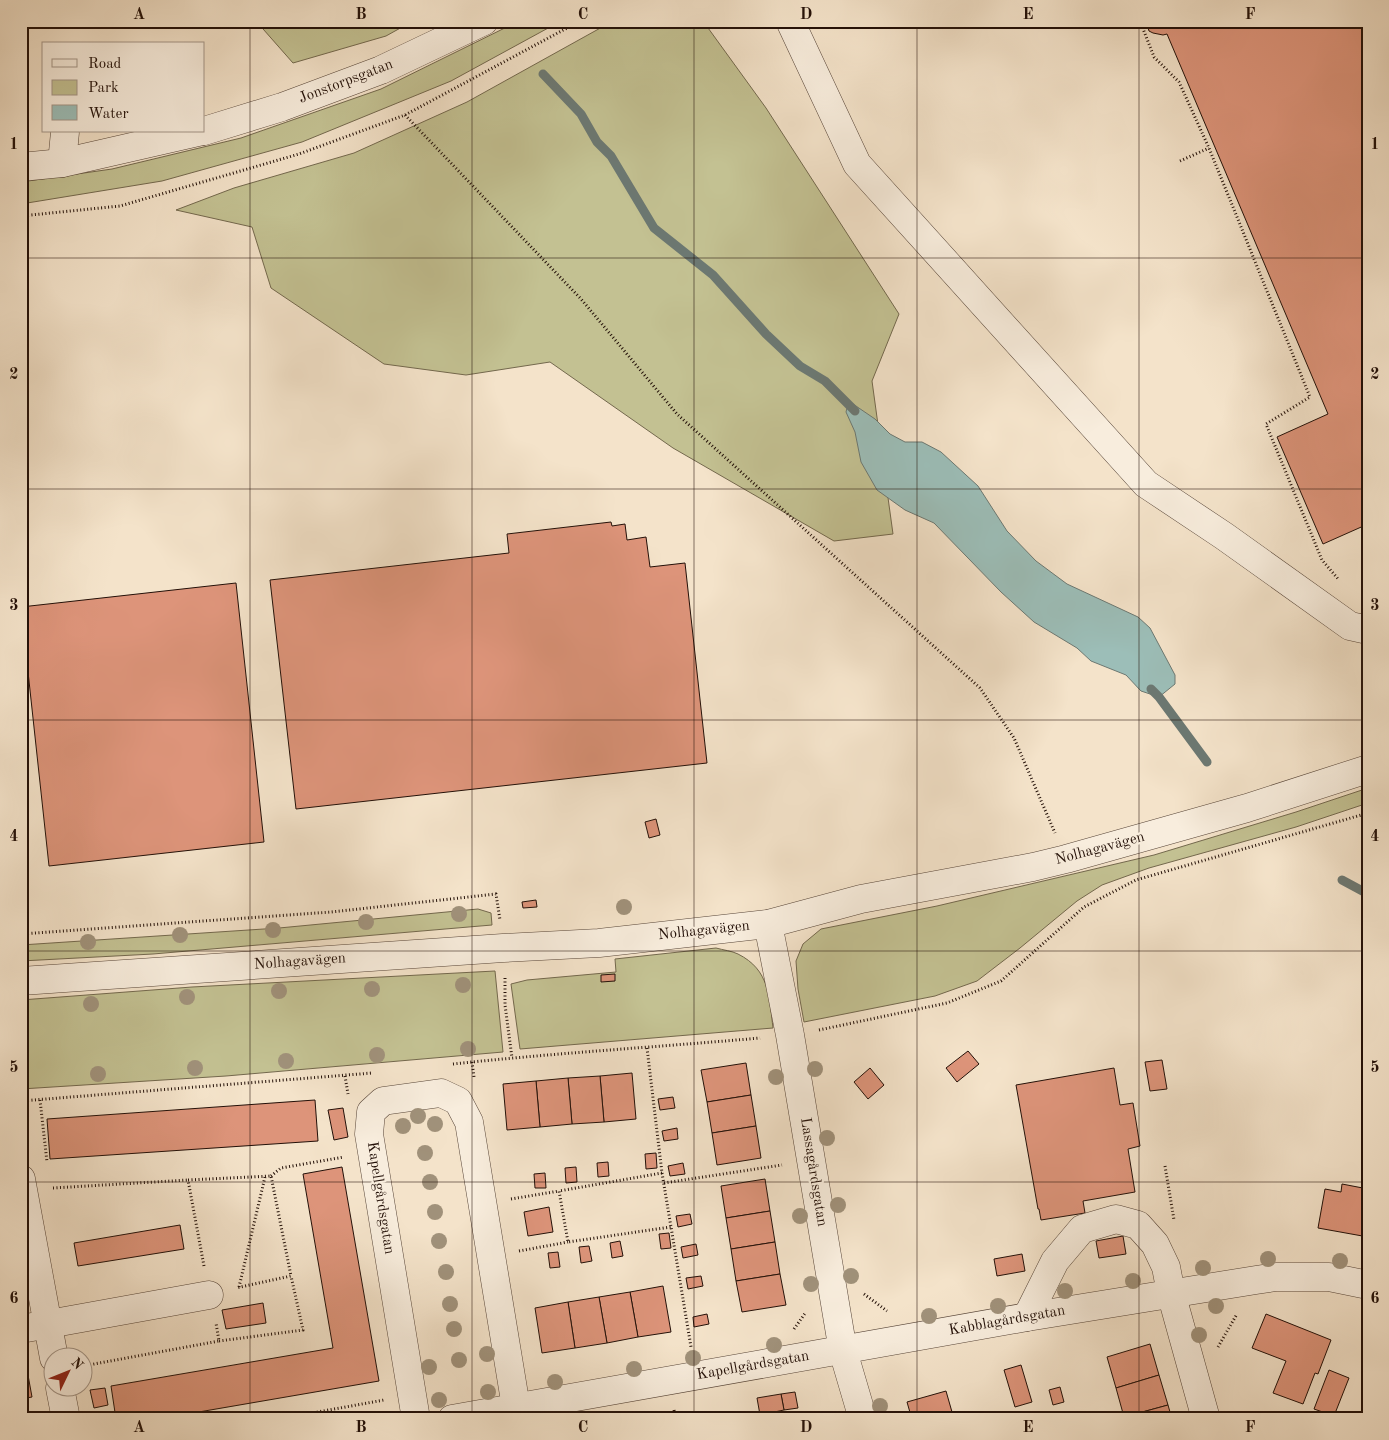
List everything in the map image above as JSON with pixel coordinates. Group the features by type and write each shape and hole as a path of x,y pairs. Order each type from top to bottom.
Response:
{"street":[{"name":"Jonstorpsgatan","path":"205,130 282,107 380,70 484,21"},
{"path":"790,21 857,164 1146,484 1224,536 1350,626 1368,630"},
{"path":"62,163 65,132"},
{"name":"Jonstorpsgatan","path":"21,167 62,163 199,132"},
{"name":"Nolhagavägen","path":"21,981 599,943 768,924 861,899 1034,867 1247,808 1368,769"},
{"name":"Lassagårdsgatan","path":"768,924 790,1035 843,1351 862,1419"},
{"name":"Kapellgårdsgatan","path":"414,1407 369,1134 371,1112 383,1101 441,1093 458,1101 468,1122 517,1414"},
{"path":"21,1180 52,1348"},
{"path":"1027,1317 1055,1261 1082,1229 1116,1219 1138,1225 1155,1244 1166,1267 1171,1293 1206,1419"},
{"name":"Kabblagårdsgatan","path":"843,1351 1027,1317 1276,1277 1328,1277 1368,1285"},
{"path":"21,1329 209,1295"},
{"name":"Kapellgårdsgatan","path":"452,1419 517,1414 711,1373 843,1351"},
{"path":"62,1398 66,1419"}],"path":[{"path":"21,216 120,206 299,154 405,115 580,21"},
{"path":"1140,21 1144,26 1154,56 1179,82 1209,148 1310,396 1266,424 1322,560 1340,580"},
{"path":"405,115 581,299 677,414 980,688 1014,738 1066,858"},
{"path":"1180,161 1209,148"},
{"path":"452,1064 790,1035 947,1003 1001,981 1084,907 1136,880 1368,813"},
{"path":"820,1030 822,1039"},
{"path":"760,1038 762,1048"},
{"path":"647,1048 662,1173 692,1349 682,1350"},
{"path":"21,1101 374,1073"},
{"path":"664,1183 783,1165 781,1155"},
{"path":"50,1188 265,1177 272,1176 281,1168 348,1156"},
{"path":"1165,1166 1175,1225"},
{"path":"506,1200 662,1173"},
{"path":"92,1364 219,1341 303,1330 272,1176"},
{"path":"238,1288 265,1177"},
{"path":"188,1180 209,1295 214,1305 219,1341"},
{"path":"559,1191 568,1242"},
{"path":"515,1252 671,1227"},
{"path":"209,1295 291,1276"},
{"path":"1197,1385 1256,1280"},
{"path":"863,1285 864,1295 891,1314"},
{"path":"792,1331 807,1310"},
{"path":"279,1419 414,1407"}],"green space":[{"path":"256,21 413,21 386,36 293,63"},
{"path":"519,21 561,21 451,81 302,142 162,181 21,204 21,182 112,169 241,138 381,89"},
{"path":"613,21 703,21 766,108 899,314 872,381 893,534 834,541 673,448 550,362 466,375 384,364 271,288 252,227 176,210 234,188 354,153 467,102"},
{"path":"1368,788 1368,803 1296,827 1149,868 1102,885 1077,901 977,981 935,996 804,1022 798,989 796,961 803,944 821,929 937,906 1154,855"},
{"path":"478,909 491,913 492,925 153,954 21,961 21,945 279,928"},
{"path":"716,948 738,954 749,961 762,976 769,995 773,1028 520,1049 511,984 527,980 616,972 615,959"},
{"path":"495,971 503,1052 226,1076 21,1089 21,1000 192,987"}],"water":[{"path":"848,404 853,404 875,419 890,434 905,442 922,442 941,452 978,486 1007,531 1036,561 1067,584 1138,617 1150,628 1175,675 1175,684 1159,697 1141,691 1126,675 1091,661 1077,648 1034,622 1001,592 934,523 905,510 877,490 861,462 855,432 846,412"}],"building":[{"path":"1146,21 1368,21 1368,524 1323,544 1277,437 1328,414 1167,34 1163,35 1149,31"},
{"path":"611,522 612,526 625,524 627,540 646,537 650,567 685,563 707,763 296,809 270,580 509,553 507,534"},
{"path":"236,583 264,842 49,866 21,607"},
{"path":"656,819 660,835 649,838 645,822"},
{"path":"536,900 537,907 523,908 522,902"},
{"path":"615,974 615,981 601,982 601,975"},
{"path":"968,1051 979,1064 957,1082 946,1068"},
{"path":"1162,1060 1167,1089 1150,1091 1145,1062"},
{"path":"746,1063 751,1095 707,1102 701,1070"},
{"path":"870,1068 884,1085 868,1099 854,1082"},
{"path":"1114,1068 1120,1105 1133,1103 1140,1146 1128,1149 1135,1192 1083,1201 1085,1213 1041,1220 1016,1085"},
{"path":"632,1073 636,1119 604,1122 600,1076"},
{"path":"600,1076 604,1122 572,1124 568,1078"},
{"path":"568,1078 572,1124 540,1127 536,1081"},
{"path":"536,1081 540,1127 507,1130 503,1084"},
{"path":"751,1095 756,1126 712,1133 707,1102"},
{"path":"673,1097 675,1108 660,1110 658,1099"},
{"path":"315,1100 318,1141 50,1159 47,1119"},
{"path":"343,1108 348,1137 334,1140 328,1110"},
{"path":"756,1126 761,1158 717,1165 712,1133"},
{"path":"677,1128 678,1139 664,1141 662,1131"},
{"path":"656,1153 657,1168 646,1169 645,1154"},
{"path":"608,1162 609,1176 598,1177 597,1163"},
{"path":"683,1163 685,1174 670,1176 668,1166"},
{"path":"342,1167 379,1381 158,1419 116,1419 111,1386 333,1348 303,1174"},
{"path":"576,1167 577,1182 566,1183 565,1168"},
{"path":"545,1173 546,1188 535,1188 534,1174"},
{"path":"765,1179 770,1211 726,1218 721,1186"},
{"path":"1342,1184 1368,1189 1368,1237 1318,1228 1325,1189 1341,1192"},
{"path":"549,1207 553,1232 528,1236 524,1212"},
{"path":"770,1211 775,1242 731,1249 726,1218"},
{"path":"690,1214 692,1224 678,1227 676,1216"},
{"path":"180,1225 184,1249 78,1266 74,1243"},
{"path":"669,1233 671,1248 661,1249 659,1234"},
{"path":"1123,1236 1126,1254 1099,1258 1096,1241"},
{"path":"620,1241 623,1256 612,1258 610,1243"},
{"path":"775,1242 780,1274 736,1281 731,1249"},
{"path":"696,1244 698,1255 683,1258 681,1247"},
{"path":"589,1246 592,1261 581,1263 579,1247"},
{"path":"558,1252 560,1267 550,1268 548,1253"},
{"path":"1022,1254 1025,1271 997,1276 994,1259"},
{"path":"780,1274 786,1305 742,1312 736,1281"},
{"path":"701,1276 703,1286 688,1289 686,1278"},
{"path":"663,1286 671,1332 638,1337 630,1292"},
{"path":"630,1292 638,1337 607,1343 599,1297"},
{"path":"599,1297 607,1343 575,1348 568,1302"},
{"path":"568,1302 575,1348 542,1353 535,1308"},
{"path":"263,1303 266,1323 226,1329 222,1310"},
{"path":"707,1314 709,1324 694,1327 693,1317"},
{"path":"1266,1314 1331,1340 1318,1374 1315,1373 1303,1404 1273,1393 1286,1361 1252,1348"},
{"path":"1150,1344 1159,1375 1116,1388 1107,1357"},
{"path":"1021,1365 1032,1402 1015,1407 1004,1370"},
{"path":"1329,1370 1349,1378 1334,1416 1314,1409"},
{"path":"28,1375 32,1397 21,1399 21,1376"},
{"path":"1159,1375 1168,1405 1124,1417 1116,1388"},
{"path":"1060,1387 1064,1402 1053,1405 1049,1390"},
{"path":"105,1388 108,1405 94,1408 92,1390"},
{"path":"946,1391 954,1419 906,1419 911,1416 907,1402"},
{"path":"795,1392 798,1408 784,1410 781,1394"},
{"path":"781,1394 784,1410 760,1415 757,1398"},
{"path":"1168,1405 1172,1419 1125,1419 1124,1417"}],"waterway":[{"path":"543,74 581,114 597,142 611,156 654,228 713,275 766,334 800,366 825,381 855,411"},
{"path":"1151,689 1207,762"},
{"path":"1342,880 1368,894"}]}
